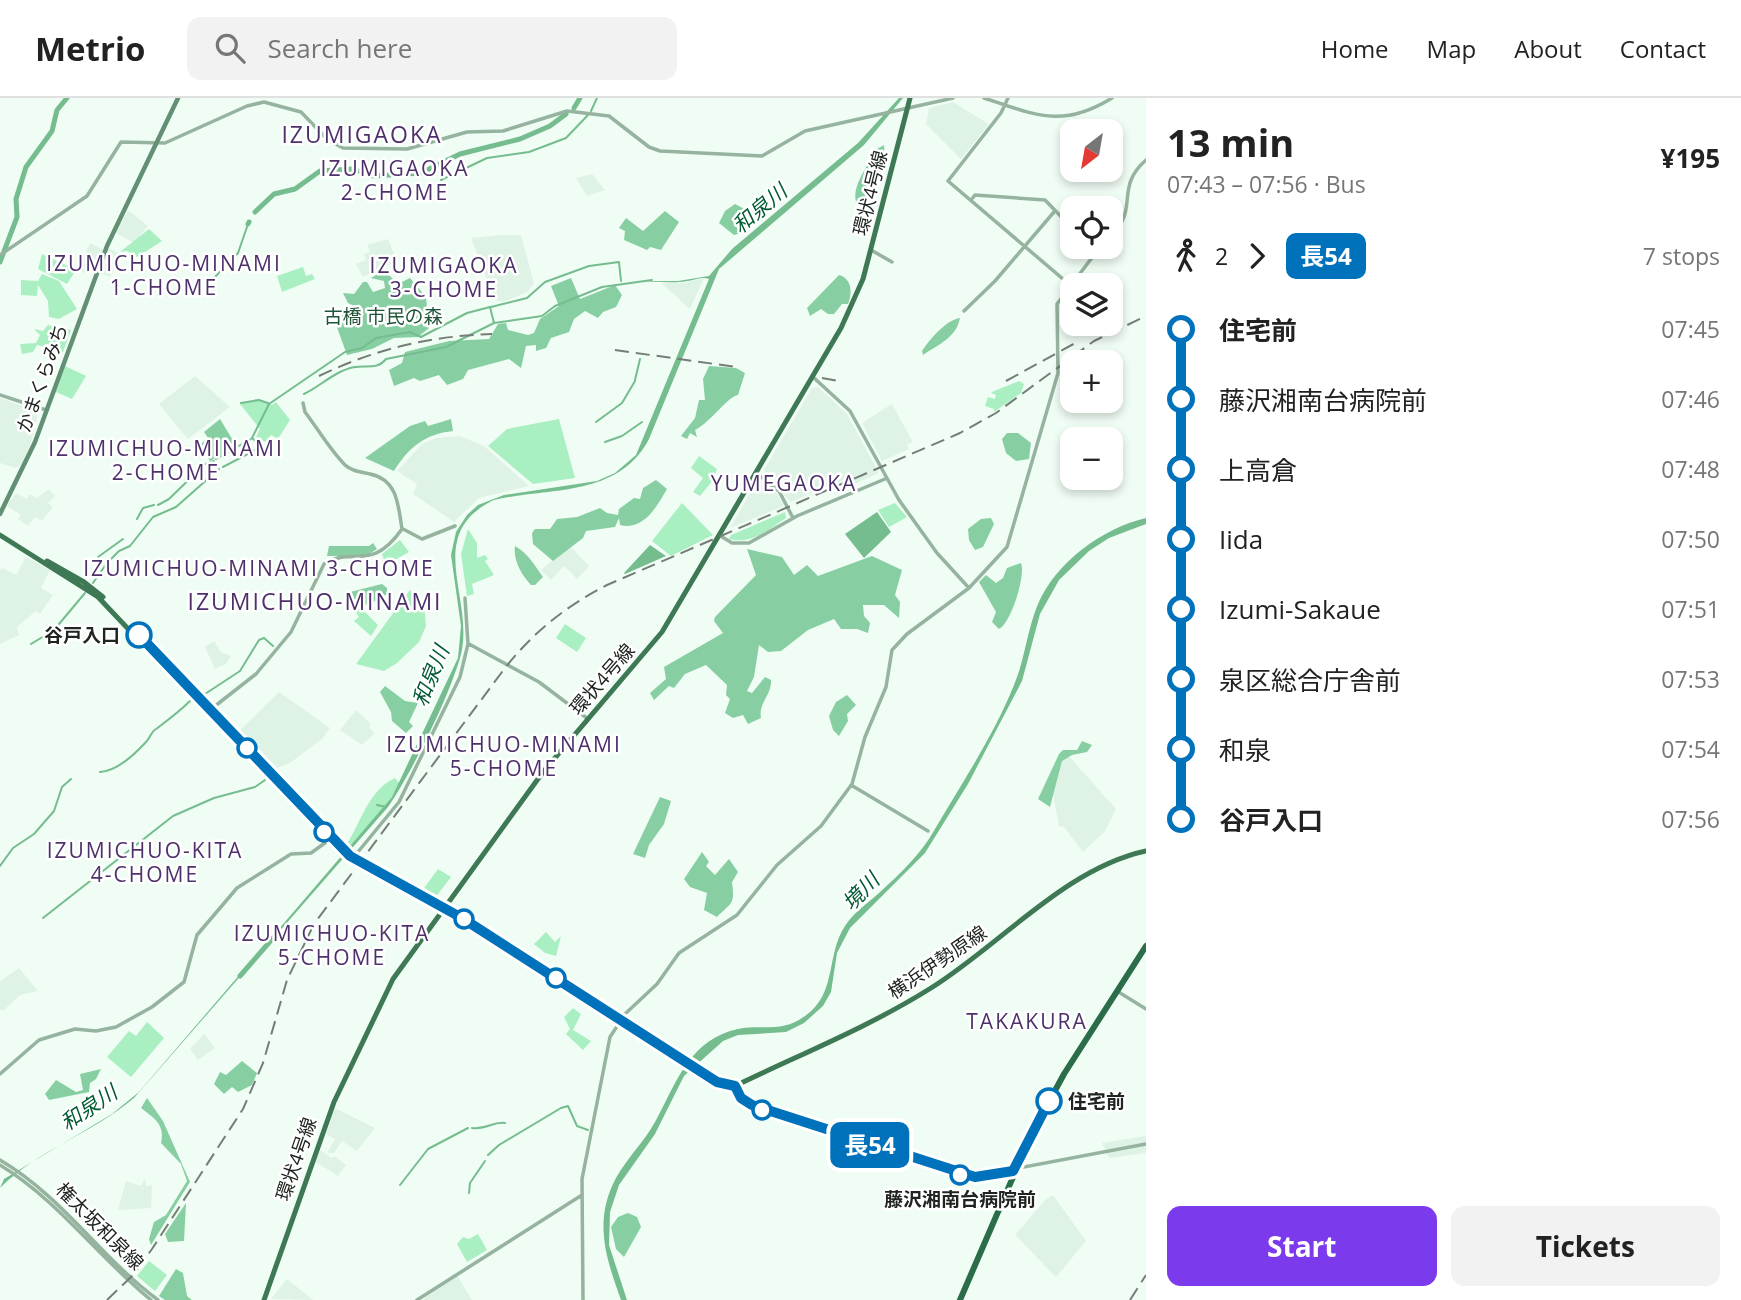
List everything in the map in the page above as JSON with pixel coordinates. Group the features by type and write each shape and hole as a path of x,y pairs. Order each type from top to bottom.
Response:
{"highway":[{"path":"960,1300 1013,1171 1047,1103 1146,946"}],"main road":[{"name":"かまくらみち","path":"0,514 30,452 107,246 178,98"},
{"name":"環状4号線","path":"264,1300 334,1102 393,979 542,772 662,632 849,313 871,250 910,98"},
{"path":"0,533 95,590 329,840"},
{"path":"0,533 98,597 347,856 445,910 696,1070 717,1082 735,1086"},
{"name":"横浜伊勢原線","path":"735,1086 907,1003 964,966 1089,873 1146,851"}],"street":[{"path":"0,255 87,196 121,142 158,144 258,103 279,104 301,112 328,141 342,148 412,148 467,132 517,127 568,111 608,115 649,147 660,151 741,157 770,153 805,131 953,98"},
{"path":"984,98 1062,118 1086,113 1112,98"},
{"path":"1008,98 948,181 1060,276"},
{"path":"1123,222 1126,218 1129,178 1146,160"},
{"path":"970,200 975,195 995,194 1041,199 1060,217"},
{"path":"964,311 1054,212"},
{"path":"871,250 892,262"},
{"path":"583,1300 582,1195 605,1053 619,1021 657,984 683,949 737,915 777,865 821,825 852,785 865,737 886,687 891,653 907,634 969,588 1002,554 1011,538 1058,373 1057,304 1060,300"},
{"path":"813,377 850,411 886,479 929,542 969,588"},
{"path":"0,395 46,410"},
{"path":"210,710 256,674 291,632 324,564 333,559 371,556 390,545 402,529 397,499 391,485 377,475 354,470 344,464 305,412 303,403"},
{"path":"756,473 779,491 793,518"},
{"path":"719,535 732,543 749,543 793,518 886,479"},
{"path":"402,529 422,539 455,526"},
{"path":"347,856 403,795 460,677 468,644 465,598"},
{"path":"468,644 538,682 588,719"},
{"path":"852,785 928,831"},
{"path":"0,1074 39,1040 75,1030 96,1031 116,1027 152,1007 184,982 197,935 237,888 291,854 311,853 329,840"},
{"path":"1117,991 1146,1009"},
{"path":"735,1086 745,1101 768,1112 964,1176 982,1177 1146,1144"},
{"name":"権太坂和泉線","path":"0,1162 52,1196 113,1262 158,1300"},
{"name":"権太坂和泉線","path":"17,1173 48,1199 104,1259 152,1300"},
{"path":"417,1300 582,1195"}],"shaded area":[{"path":"899,98 903,98 864,145 719,269 649,439 636,458 619,472 601,481 559,491 494,500 472,514 460,531 456,550 463,636 460,658 447,694 408,775 388,807 134,1098 113,1113 139,1092 392,797 458,658 461,626 451,555 456,532 467,515 478,505 504,495 597,481 615,473 636,455 709,279 675,282 639,281 678,281 709,276 732,249 858,143"},
{"path":"953,102 989,124 961,159 926,124 929,108"},
{"path":"592,174 605,190 587,196 576,178"},
{"path":"128,210 148,226 134,243 116,233"},
{"path":"149,229 162,241 137,257 127,251 120,252"},
{"path":"521,235 534,283 528,292 503,302 495,300 471,238"},
{"path":"388,239 397,261 363,277 356,264 366,260 364,254 370,252 367,245"},
{"path":"90,243 104,250 96,270 88,267 85,274 78,268"},
{"path":"109,248 120,254 110,277 99,273"},
{"path":"42,254 76,270 67,284 38,269"},
{"path":"303,267 306,276 312,274 315,279 282,292 277,276"},
{"path":"42,274 59,281 77,309 59,319 49,317 48,301 38,285 37,296 21,295 21,280 38,281"},
{"path":"704,278 690,309 661,283 684,283"},
{"path":"48,325 71,330 63,352 37,345 33,352 22,354 20,344 36,343 40,335 34,329 43,331"},
{"path":"65,366 86,376 72,399 56,392"},
{"path":"195,376 230,407 188,439 159,404"},
{"path":"1019,381 1024,384 1021,393 994,412 994,409 985,406 988,397 995,399 996,395 991,393"},
{"path":"818,387 847,414 879,473 850,486 847,478 791,502 766,476 764,470 812,388"},
{"path":"0,398 37,411 38,414 30,445 21,465 15,468 0,463"},
{"path":"257,399 272,405 276,402 290,420 278,439 271,435 265,442 256,437 260,429 240,404"},
{"path":"892,404 913,442 907,445 909,449 882,461 862,423"},
{"path":"559,419 575,478 533,484 488,446 507,429"},
{"path":"460,436 484,446 529,486 479,498 454,522 413,494 417,484 397,471 422,444 436,438"},
{"path":"699,456 717,469 713,480 700,496 693,492 703,478 691,468"},
{"path":"762,481 776,492 784,506 730,528 756,483"},
{"path":"49,489 55,496 48,503 53,507 42,521 35,517 28,526 18,519 21,515 7,506 16,493 27,499 30,494 37,498"},
{"path":"682,503 713,535 671,556 652,541"},
{"path":"895,503 907,517 889,527 878,510"},
{"path":"785,512 786,518 766,532 745,540 729,539 731,535"},
{"path":"877,512 891,532 864,558 845,534"},
{"path":"1146,518 1146,524 1109,538 1089,551 1059,580 1040,614 1022,681 968,784 925,853 850,928 837,953 831,992 823,1006 804,1023 786,1032 738,1035 723,1041 684,1076 655,1134 619,1185 610,1212 609,1245 627,1300 621,1300 604,1239 605,1209 609,1194 620,1171 655,1122 684,1068 703,1046 715,1037 741,1028 790,1024 800,1020 818,1003 828,982 839,937 845,926 923,847 987,740 1014,685 1038,604 1056,574 1098,539"},
{"path":"468,529 477,543 477,558 485,555 488,559 485,561 494,575 472,584 474,594 467,596 461,554"},
{"path":"400,540 409,552 386,565 382,554"},
{"path":"650,545 666,556 625,574 624,573"},
{"path":"570,546 589,566 577,579 564,566 551,580 541,570"},
{"path":"26,557 50,570 41,588 53,595 40,614 36,611 17,627 19,635 0,644 0,570 3,568 16,575"},
{"path":"410,590 424,605 426,626 419,642 397,663 384,671 356,664"},
{"path":"361,608 378,625 371,636 354,621 359,617 355,611"},
{"path":"565,624 586,638 577,652 556,638"},
{"path":"214,641 221,652 231,656 226,664 215,669 205,647"},
{"path":"279,692 330,728 322,739 290,763 274,769 238,732"},
{"path":"356,710 371,724 369,727 375,733 362,745 340,730"},
{"path":"1067,754 1116,809 1105,831 1083,852 1064,827 1059,826 1053,793 1061,761"},
{"path":"395,778 400,784 385,808 347,849 345,847 371,799"},
{"path":"438,869 451,877 435,898 422,891"},
{"path":"546,932 555,942 561,936 556,956 545,953 534,944"},
{"path":"19,968 38,991 20,995 3,1011 0,1009 0,981"},
{"path":"573,1008 581,1014 573,1030 591,1041 583,1050 566,1034 570,1029 564,1017"},
{"path":"147,1022 164,1038 131,1077 107,1057 129,1031 136,1036"},
{"path":"204,1034 215,1048 198,1060 190,1049"},
{"path":"335,1108 375,1128 357,1151 342,1141 334,1153 327,1153 335,1139 326,1134"},
{"path":"1146,1136 1146,1153 1109,1158 1102,1143"},
{"path":"319,1149 346,1165 338,1176 314,1161"},
{"path":"38,1158 15,1175 0,1188 4,1179"},
{"path":"145,1178 146,1186 152,1185 151,1208 118,1210 126,1181 141,1186"},
{"path":"1053,1195 1086,1241 1056,1277 1015,1235 1046,1199"},
{"path":"478,1234 487,1250 467,1262 457,1244 463,1237 469,1239"},
{"path":"149,1261 167,1275 155,1291 137,1276"},
{"path":"457,1275 472,1300 422,1300 441,1286"},
{"path":"287,1279 313,1300 271,1299"}],"green space":[{"path":"884,145 883,156 867,183 866,191 871,211 865,213 858,207 856,191 877,149"},
{"path":"735,204 750,212 761,209 764,212 744,232 734,235 719,223 725,211"},
{"path":"665,211 679,222 661,250 650,247 647,250 624,240 625,231 619,228 626,218 643,231"},
{"name":"古橋 市民の森","path":"384,270 398,284 410,278 426,297 429,328 418,337 394,338 372,349 347,355 334,319 354,306 348,303 343,293 354,294 363,282 367,282 373,292 385,288 384,281 371,278"},
{"path":"839,275 849,283 851,291 848,304 842,304 834,314 828,314 821,309 810,316 807,308"},
{"path":"571,278 580,299 615,285 622,295 616,307 603,312 598,318 585,311 574,319 569,332 551,338 546,348 536,351 536,345 526,346 521,368 509,359 468,370 463,379 447,385 439,375 420,381 414,378 394,386 389,370 402,363 405,352 449,341 489,339 498,324 506,323 508,330 528,335 534,333 540,319 559,306 551,286"},
{"path":"960,318 951,336 923,355 922,351 939,331 949,322"},
{"path":"709,366 736,368 745,373 738,395 695,430 697,437 690,433 687,439 681,436 695,418 699,400 705,400 703,379"},
{"path":"220,419 237,447 210,461 205,454 200,458 194,450 208,438 204,432"},
{"path":"451,419 453,431 434,435 419,443 394,471 365,458 410,426 425,421 428,426"},
{"path":"1007,433 1018,433 1031,443 1029,459 1016,461 1006,453 1002,439"},
{"path":"656,480 667,489 643,521 628,526 620,525 619,518 615,527 586,531 583,538 553,561 533,544 532,533 535,529 550,529 557,519 577,517 600,508 607,513 618,515 619,509 634,498 640,499 643,488"},
{"path":"991,518 994,524 983,547 975,550 969,540 968,529 981,519"},
{"path":"373,543 377,549 366,556 327,556 329,546 369,546"},
{"path":"515,546 527,556 543,577 535,585 531,585 518,567"},
{"path":"747,549 782,557 794,575 807,565 818,576 872,556 902,570 895,595 900,602 899,618 884,605 863,605 864,616 870,623 868,633 857,629 841,629 834,619 808,630 781,651 768,652 759,645 754,677 747,691 752,693 765,677 771,680 771,685 761,708 761,718 748,724 743,715 733,718 725,713 730,699 726,695 727,685 706,665 685,674 674,688 669,686 654,700 650,693 666,679 664,667 723,633 714,621 715,617 756,575"},
{"path":"1021,563 1021,578 1016,598 1008,618 999,629 992,622 996,612 979,582 986,575 996,583 1003,578 1007,568"},
{"path":"382,584 387,588 387,594 370,604 350,606 350,592"},
{"path":"385,686 405,701 418,703 409,722 413,726 406,733 392,721 391,712 380,692"},
{"path":"847,695 856,705 847,714 848,721 839,736 833,730 829,716 836,702"},
{"path":"1082,741 1092,745 1087,752 1072,755 1062,761 1050,807 1038,799 1059,754 1063,750 1077,750"},
{"path":"660,797 671,801 664,824 649,845 645,858 633,854"},
{"path":"702,852 709,862 706,866 715,875 729,859 738,872 732,882 731,902 717,917 704,910 707,893 690,887 684,879"},
{"path":"242,1061 257,1073 252,1085 238,1092 232,1087 224,1094 214,1084 220,1072 226,1075"},
{"path":"101,1069 96,1079 90,1083 89,1092 49,1100 45,1094 56,1080 76,1092 83,1090 80,1074"},
{"path":"147,1098 163,1121 190,1182 151,1245 149,1239 154,1222 166,1215 187,1181 181,1164 161,1143 162,1131 158,1122 141,1108"},
{"path":"186,1203 184,1241 168,1242 165,1234"},
{"path":"628,1213 637,1217 641,1227 624,1257 616,1249 611,1227 618,1217"},
{"path":"176,1269 183,1273 187,1296 192,1300 165,1300 159,1296"}],"waterway":[{"path":"0,262 17,217 16,199 26,167 52,131 57,110 67,98"},
{"path":"574,108 580,98"},
{"path":"591,111 597,98"},
{"path":"255,212 274,194 295,189 320,171 353,169 373,176 421,173 460,154 520,139 550,126 566,114"},
{"path":"441,180 487,158 529,152 566,138 588,115"},
{"path":"213,279 238,253 248,224"},
{"path":"491,307 527,298 545,282 589,266 619,262 621,281"},
{"path":"223,467 257,449 258,443 252,438 269,404 345,352 362,348 376,338 410,332 421,337 467,313 490,307 494,323 542,316 555,306 602,287 652,280"},
{"path":"304,394 348,369 375,366 386,359 446,347 494,323"},
{"path":"635,380 640,359"},
{"path":"596,422 622,403 635,381"},
{"path":"241,403 259,400 268,403"},
{"path":"605,442 622,436 642,422"},
{"path":"216,459 251,439"},
{"path":"206,464 214,461"},
{"path":"158,505 169,499 203,466"},
{"path":"93,583 107,563 119,551 130,546 153,517 176,507 219,469"},
{"path":"137,519 143,508 154,505"},
{"path":"98,557 123,539"},
{"path":"31,644 54,630 85,593"},
{"path":"205,694 240,671 259,640 264,638 273,646"},
{"path":"100,772 113,769 137,752 154,730 190,701"},
{"path":"0,866 13,848 34,834 54,811 62,787 71,779"},
{"path":"43,918 173,816 214,798 255,787 265,780"},
{"path":"377,805 386,807"},
{"name":"和泉川","path":"240,976 273,938"},
{"path":"488,1155 499,1145 568,1106 577,1126 588,1130"},
{"path":"472,1128 505,1123"},
{"path":"400,1185 428,1149 468,1128"},
{"path":"469,1193 470,1183 485,1161"}],"railway":[{"path":"107,1300 133,1275 152,1249 243,1109 263,1063 287,980 314,924 502,672 536,634 562,612 607,585 960,433 996,413 1094,341 1146,316"},
{"path":"319,376 382,351 425,341 492,334"},
{"path":"1006,381 1079,341"},
{"path":"615,350 736,367"},
{"path":"822,378 839,381"},
{"path":"1130,1300 1146,1275"}],"bus line":[{"name":"長54","path":"139,635 350,856 447,908 717,1082 735,1086 741,1098 752,1105 964,1176 982,1177 1013,1171 1049,1101"}],"place":[{"name":"谷戸入口","path":"139,635"},
{"name":"住宅前","path":"1049,1101"},
{"name":"藤沢湘南台病院前","path":"960,1175"}],"district":[{"name":"IZUMIGAOKA","path":"362,135"},
{"name":"IZUMIGAOKA 2-CHOME","path":"395,181"},
{"name":"IZUMICHUO-MINAMI 1-CHOME","path":"164,276"},
{"name":"IZUMIGAOKA 3-CHOME","path":"444,278"},
{"name":"IZUMICHUO-MINAMI 2-CHOME","path":"166,461"},
{"name":"YUMEGAOKA","path":"784,484"},
{"name":"IZUMICHUO-MINAMI 3-CHOME","path":"259,569"},
{"name":"IZUMICHUO-MINAMI","path":"315,602"},
{"name":"IZUMICHUO-MINAMI 5-CHOME","path":"504,757"},
{"name":"IZUMICHUO-KITA 4-CHOME","path":"145,863"},
{"name":"IZUMICHUO-KITA 5-CHOME","path":"332,946"},
{"name":"TAKAKURA","path":"1027,1022"}],"water label":[{"name":"境川","path":"861,892"}]}
